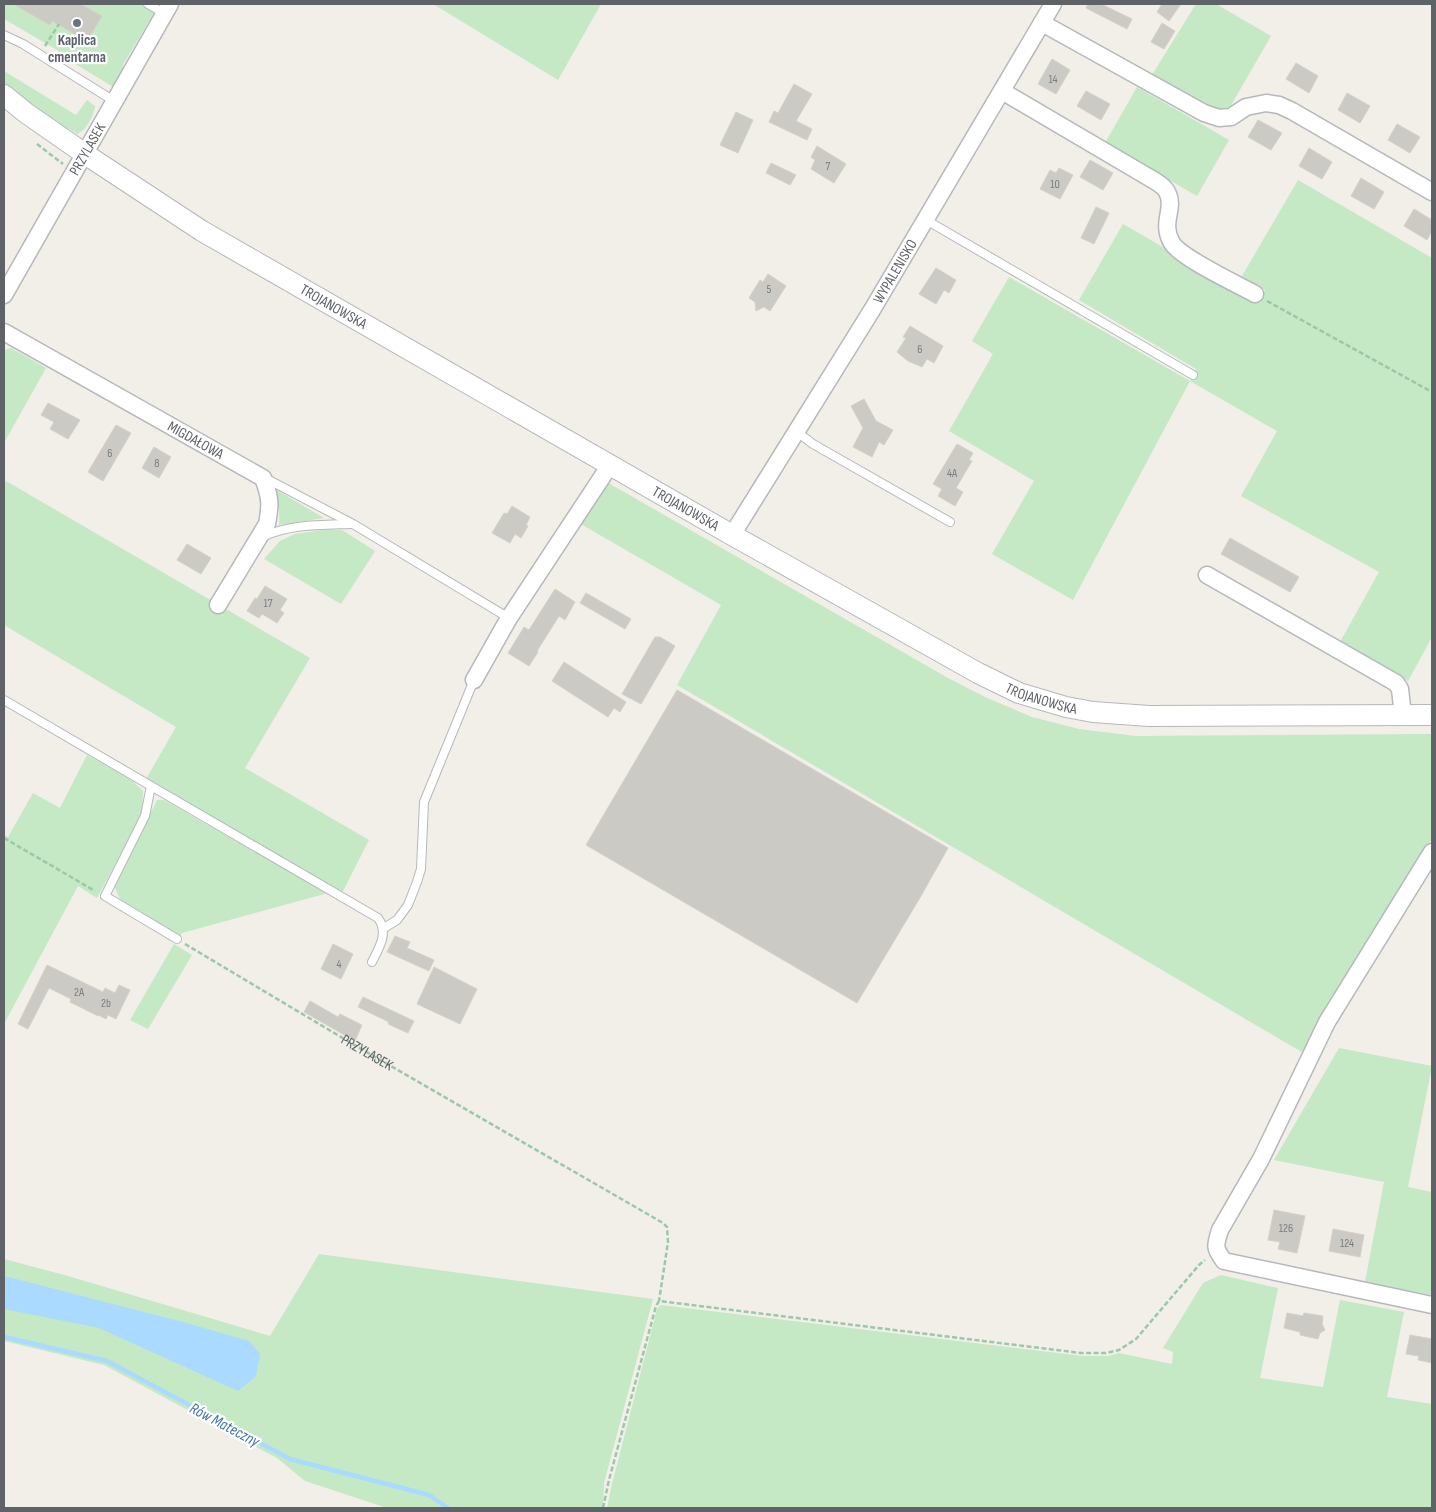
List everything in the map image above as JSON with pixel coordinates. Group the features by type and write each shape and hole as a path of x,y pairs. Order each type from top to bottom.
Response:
{"street":[{"name":"WYPALENISKO","path":"732,535 872,310 1053,4"},
{"name":"PRZYLASEK","path":"4,295 167,9"},
{"path":"1042,23 1204,113 1219,118 1231,117 1246,107 1266,103 1279,105 1432,192"},
{"path":"1002,91 1165,188 1169,195 1166,228 1173,245 1187,256 1255,294"},
{"name":"TROJANOWSKA","path":"4,95 26,113 85,154 202,231 732,535 978,673 1019,692 1058,705 1092,712 1149,716 1432,716"},
{"name":"MIGDAŁOWA","path":"4,332 263,478"},
{"path":"474,680 510,618 610,465"},
{"path":"218,604 267,524 270,510 270,495 263,478"},
{"path":"1206,574 1396,682 1400,688 1403,716"},
{"path":"1430,861 1327,1022 1261,1159 1220,1230 1216,1241 1216,1251 1224,1262 1432,1305"}],"lane":[{"path":"148,4 167,9"},
{"path":"4,34 114,101"},
{"path":"926,220 1193,375"},
{"path":"797,432 813,444 950,522"},
{"path":"263,478 353,524 510,618"},
{"path":"258,540 279,530 306,525 353,524"},
{"path":"384,928 397,920 408,905 417,882 421,869 424,802 474,680"},
{"path":"4,700 378,918 384,928 382,944 372,962"},
{"path":"151,786 145,816 105,896 177,939"}],"path":[{"path":"43,49 59,24"},
{"path":"1255,294 1432,392"},
{"path":"4,838 105,896"},
{"name":"PRZYLASEK","path":"177,939 351,1043 663,1223 667,1228 668,1242 659,1301 656,1306 603,1508"},
{"path":"659,1301 1081,1353 1106,1353 1119,1350 1136,1340 1199,1266 1216,1251"}],"green space":[{"path":"4,4 159,4 124,63 115,88 72,62 71,58 4,19"},
{"path":"433,4 601,4 558,80"},
{"path":"1196,4 1216,4 1271,36 1230,107 1214,110 1152,75"},
{"path":"4,71 76,115 87,100 95,106 89,122 77,134 69,129 65,133 4,87"},
{"path":"1137,87 1229,140 1197,196 1105,143"},
{"path":"1298,180 1432,258 1432,637 1408,681 1340,642 1379,572 1241,496 1277,431 1190,381 1196,369 1079,300 1123,224 1258,302 1265,290 1242,276"},
{"path":"1009,277 1190,381 1073,600 992,554 1034,481 949,431 993,354 972,341"},
{"path":"11,348 46,368 4,443 4,350"},
{"path":"6,481 310,658 245,768 369,840 342,893 146,779 176,727 4,625 4,484"},
{"path":"605,481 948,678 985,697 1032,717 1079,729 1136,736 1432,734 1432,838 1305,1054 677,685 721,605 579,523"},
{"path":"275,489 324,518 279,525 279,507"},
{"path":"324,530 342,530 375,551 341,604 264,559 280,541 295,534"},
{"path":"87,755 133,781 143,791 142,814 97,898 78,886 4,1024 4,835 8,837 33,793 60,808"},
{"path":"157,800 164,800 328,893 182,933 180,937 120,899 115,888 118,878"},
{"path":"174,944 192,955 148,1029 130,1020"},
{"path":"1339,1048 1432,1066 1408,1187 1432,1192 1432,1295 1365,1282 1384,1182 1274,1160"},
{"path":"319,1254 653,1299 604,1483 603,1508 387,1508 305,1481 277,1458 104,1365 4,1341 4,1259 270,1336"},
{"path":"1221,1275 1278,1288 1260,1378 1323,1387 1340,1300 1404,1312 1387,1397 1432,1404 1432,1508 607,1508 657,1309 661,1305 1083,1356 1109,1356 1119,1353 1172,1364 1173,1352 1163,1348 1203,1283"}],"water":[{"path":"4,1276 249,1341 260,1354 256,1376 238,1391 99,1328 4,1309"}],"building":[{"name":"Kaplica cmentarna","path":"13,4 80,4 102,16 87,41 52,21 50,25"},
{"path":"1088,4 1101,4 1132,19 1127,29 1086,8"},
{"path":"1162,4 1181,4 1169,21 1157,12"},
{"path":"1162,23 1175,31 1164,49 1151,42"},
{"path":"1052,59 1070,70 1056,94 1038,84"},
{"path":"1296,63 1318,76 1309,93 1286,79"},
{"path":"794,84 812,94 796,121 812,129 807,140 769,122 774,111 778,113"},
{"path":"1086,91 1110,104 1101,120 1077,106"},
{"path":"1347,93 1370,106 1360,123 1338,110"},
{"path":"736,112 753,120 738,153 720,145"},
{"path":"1258,120 1282,133 1271,150 1248,137"},
{"path":"1397,124 1420,137 1410,153 1388,140"},
{"path":"817,146 846,164 834,183 811,169 815,160 811,157"},
{"path":"1309,148 1332,162 1322,179 1299,166"},
{"path":"1090,160 1113,173 1103,190 1080,177"},
{"path":"771,163 796,175 790,185 766,173"},
{"path":"1059,168 1073,175 1060,199 1040,189 1050,170 1056,173"},
{"path":"1361,178 1384,192 1374,209 1351,196"},
{"path":"1096,207 1109,213 1094,244 1081,238"},
{"path":"1414,209 1432,220 1432,231 1427,240 1404,226"},
{"path":"936,268 956,280 949,293 944,290 936,304 919,294"},
{"path":"768,274 786,286 770,311 764,307 756,311 755,302 749,298 760,280 763,282"},
{"path":"910,326 943,346 934,363 927,359 922,367 908,361 897,352 906,338 903,337"},
{"path":"864,399 876,421 893,430 884,445 879,442 872,457 853,447 863,428 851,406"},
{"path":"48,403 80,420 68,439 50,429 54,422 41,415"},
{"path":"116,425 131,433 103,481 88,472"},
{"path":"957,444 973,453 969,460 972,461 956,488 963,492 955,506 938,496 942,489 933,484"},
{"path":"154,447 171,457 159,478 142,468"},
{"path":"512,506 530,517 526,525 528,526 521,538 515,534 510,543 492,533 504,513 507,514"},
{"path":"1230,538 1299,577 1290,592 1221,554"},
{"path":"187,544 211,558 201,574 177,560"},
{"path":"265,586 287,599 280,610 284,613 277,623 262,614 259,618 247,611"},
{"path":"555,589 575,602 565,620 559,616 529,666 508,653 524,627 529,630"},
{"path":"586,593 631,619 625,629 580,603"},
{"path":"655,637 660,637 675,646 641,704 622,694"},
{"path":"564,662 626,702 620,712 614,708 608,717 552,681"},
{"path":"677,690 948,848 857,1003 586,845"},
{"path":"395,936 410,942 407,948 434,960 429,971 387,952"},
{"path":"333,944 353,954 341,979 321,969"},
{"path":"47,965 103,992 105,988 115,993 119,985 130,990 116,1019 108,1015 106,1019 98,1016 70,1002 71,999 49,988 28,1029 18,1024"},
{"path":"434,967 477,989 460,1024 417,1004"},
{"path":"363,997 414,1021 408,1033 358,1007"},
{"path":"310,1001 338,1017 340,1014 362,1025 355,1041 304,1012"},
{"path":"1274,1210 1305,1216 1297,1253 1278,1249 1280,1242 1268,1240"},
{"path":"1333,1229 1364,1235 1360,1257 1329,1251"},
{"path":"1287,1313 1303,1316 1304,1313 1323,1316 1322,1324 1325,1330 1320,1333 1318,1339 1300,1335 1300,1332 1284,1328"},
{"path":"1410,1335 1432,1339 1432,1363 1418,1360 1419,1356 1406,1354"}],"waterway":[{"name":"Rów Mateczny","path":"4,1337 107,1361 290,1459 429,1495 448,1508"}],"place":[{"name":"Kaplica cmentarna","path":"77,23"}]}
